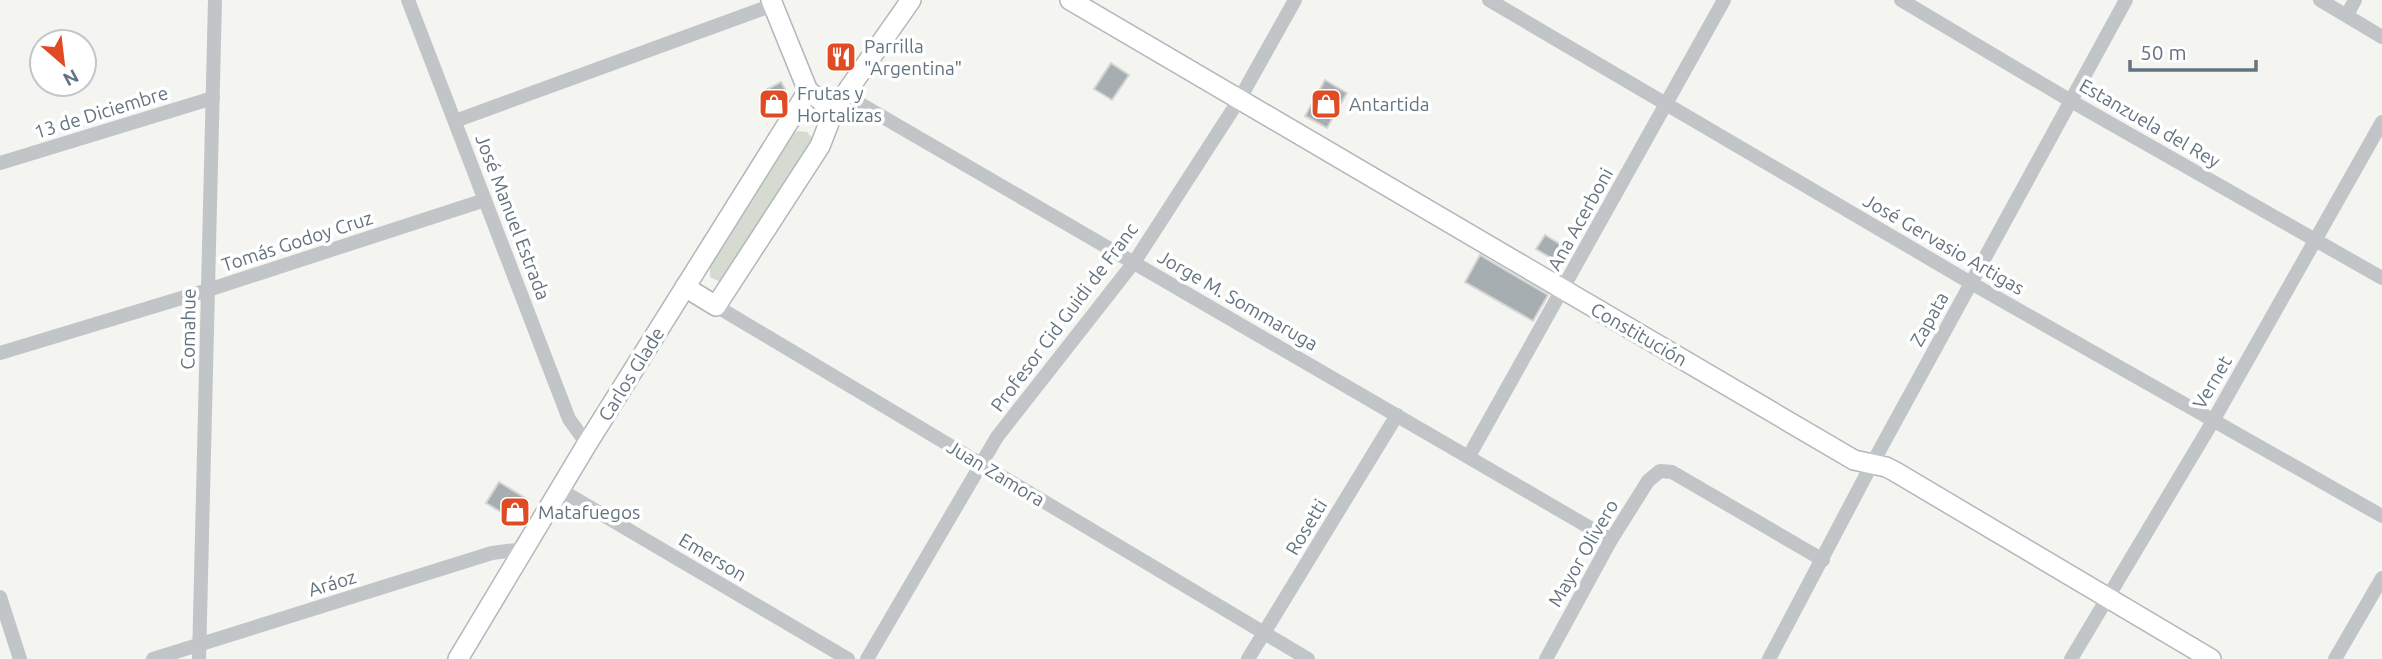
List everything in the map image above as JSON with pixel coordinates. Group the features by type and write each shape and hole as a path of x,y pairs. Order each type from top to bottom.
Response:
{"street":[{"name":"Comahue","path":"200,652 215,0"},
{"name":"José Manuel Estrada","path":"408,0 569,419 587,444"},
{"path":"716,306 820,146 839,103 911,0"},
{"name":"Constitución","path":"1070,0 1854,460 1894,471 2211,659"},
{"name":"Profesor Cid Guidi de Franc","path":"867,659 981,464 1011,418 1135,261 1239,100 1295,0"},
{"name":"José Gervasio Artigas","path":"1489,0 1971,283 2382,516"},
{"name":"Ana Acerboni","path":"1469,456 1724,0"},
{"name":"Estanzuela del Rey","path":"1901,0 2071,101 2382,278"},
{"name":"Zapata","path":"1769,659 1872,464 2126,0"},
{"path":"2320,0 2382,37"},
{"path":"2347,15 2355,0"},
{"path":"456,121 772,2 808,91 839,103"},
{"name":"Carlos Glade","path":"458,659 559,489 808,91"},
{"name":"13 de Diciembre","path":"0,163 213,98"},
{"name":"Jorge M. Sommaruga","path":"839,103 1135,261 1611,540"},
{"name":"Vernet","path":"2071,659 2213,421 2382,122"},
{"name":"Tomás Godoy Cruz","path":"0,353 208,290 485,200"},
{"name":"Juan Zamora","path":"685,287 1308,659"},
{"name":"Rosetti","path":"1248,659 1397,415"},
{"name":"Mayor Olivero","path":"1546,659 1611,540 1648,481 1660,471 1672,472 1823,560"},
{"name":"Emerson","path":"559,489 848,659"},
{"name":"Aráoz","path":"153,659 200,652 492,553 523,549"},
{"path":"2335,659 2382,578"},
{"path":"0,597 20,659"}],"shaded area":[{"path":"798,131 807,132 814,140 720,282 710,277 710,265 790,136"}],"building":[{"name":"Parrilla \"Argentina\"","path":"841,45 853,55 841,69 829,58"},
{"path":"1111,63 1129,75 1112,100 1094,89"},
{"name":"Antartida","path":"1325,80 1347,93 1327,128 1305,116"},
{"name":"Frutas y Hortalizas","path":"781,82 785,89 783,99 773,114 762,92"},
{"path":"1545,235 1565,247 1556,261 1536,249"},
{"path":"1480,255 1548,295 1533,321 1465,282"},
{"path":"499,482 527,499 514,520 486,503"}],"place":[{"name":"Parrilla \"Argentina\"","path":"841,57"},
{"name":"Frutas y Hortalizas","path":"774,104"},
{"name":"Antartida","path":"1326,104"},
{"name":"Matafuegos","path":"515,512"}]}
